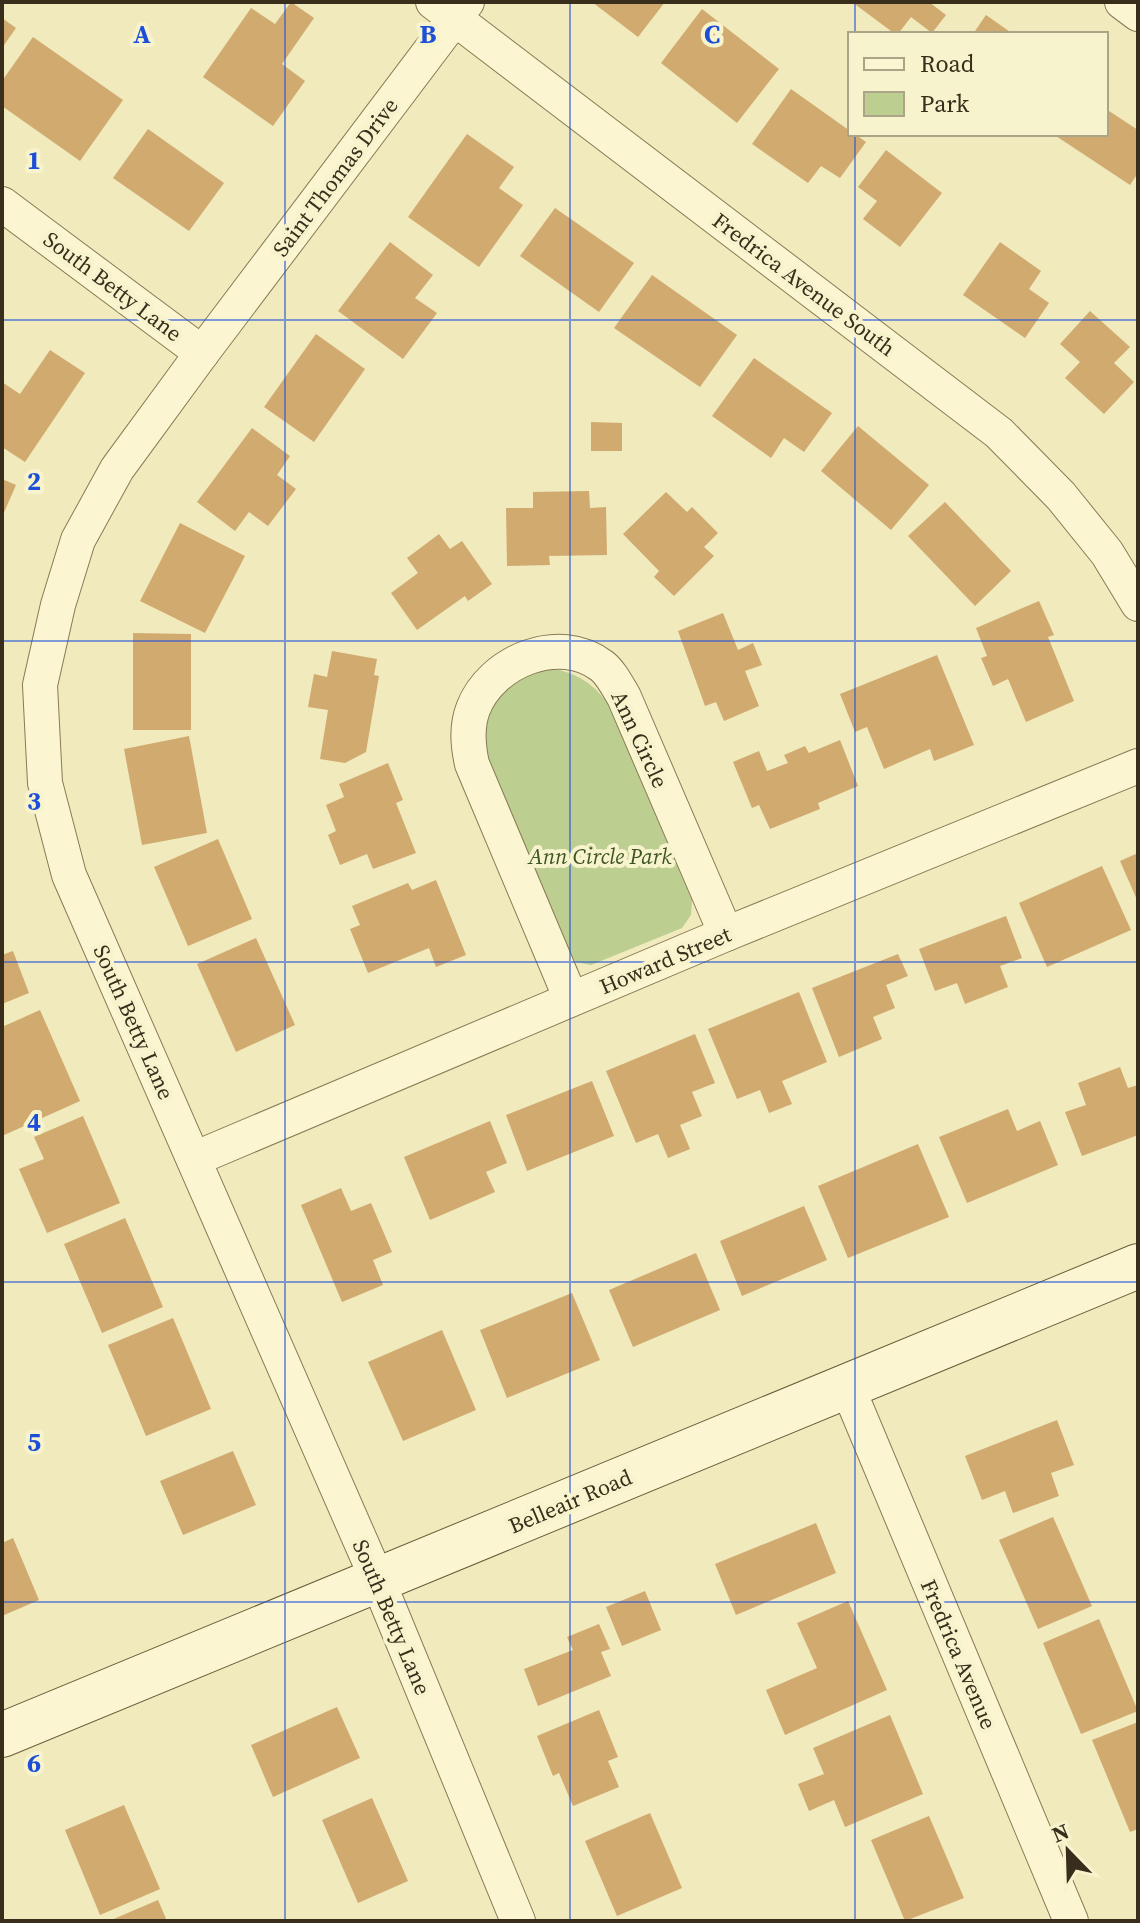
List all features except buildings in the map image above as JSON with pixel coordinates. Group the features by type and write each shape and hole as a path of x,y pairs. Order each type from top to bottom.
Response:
{"main road":[{"name":"Belleair Road","path":"2,1735 1138,1266"}],"street":[{"path":"1122,2 1138,14"},
{"name":"Saint Thomas Drive","path":"202,353 452,7"},
{"name":"Fredrica Avenue South","path":"452,7 999,433 1107,553 1138,604"},
{"name":"South Betty Lane","path":"2,204 202,353 117,469 78,540 58,605 40,685 45,783 69,875 378,1581 518,1921"},
{"name":"Ann Circle","path":"571,999 472,764 467,738 472,709 485,688 516,662 546,651 574,652 603,667 624,697 726,934"},
{"name":"Howard Street","path":"194,1159 726,934 1138,766"},
{"name":"Fredrica Avenue","path":"847,1386 1071,1921"}],"green space":[{"name":"Ann Circle Park","path":"551,668 584,680 609,705 692,900 691,915 682,928 591,965 576,962 566,950 486,753 485,728 500,696 519,681"}]}
